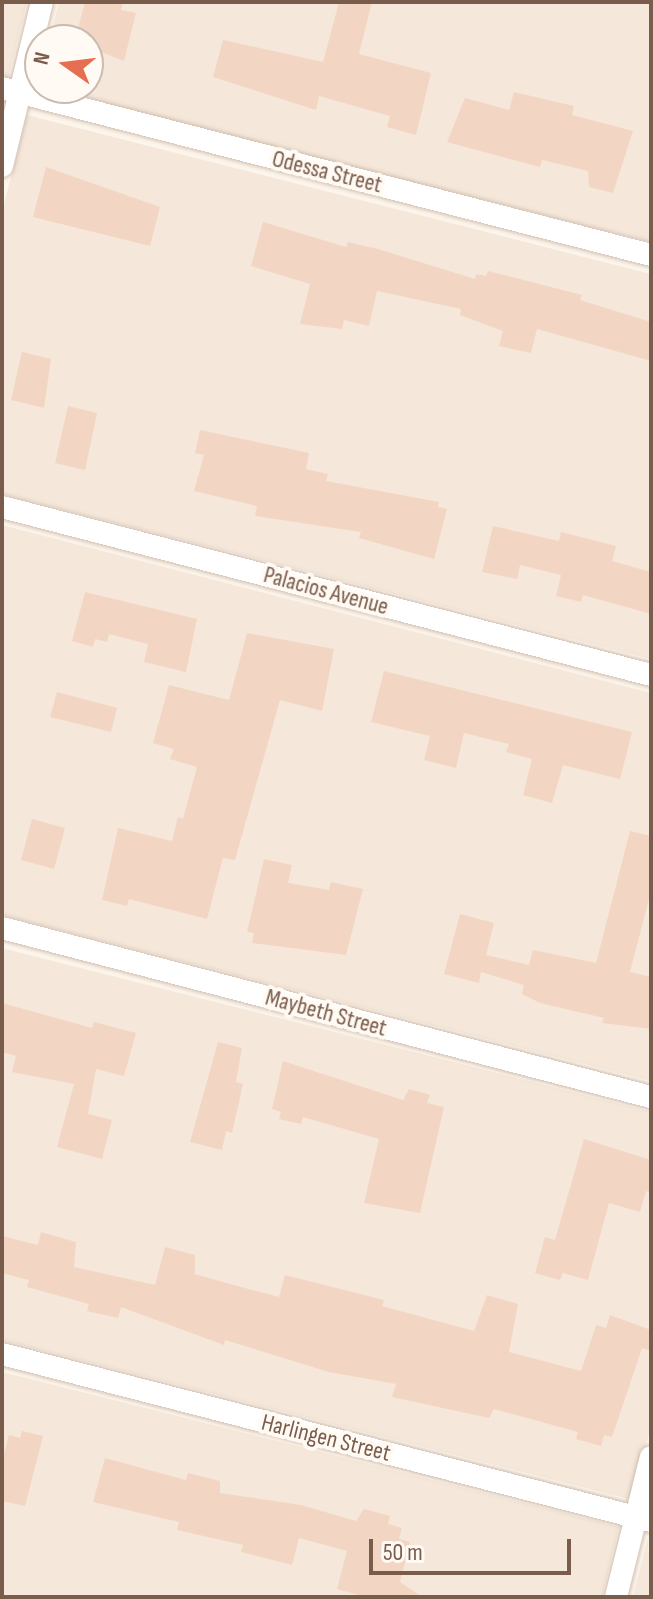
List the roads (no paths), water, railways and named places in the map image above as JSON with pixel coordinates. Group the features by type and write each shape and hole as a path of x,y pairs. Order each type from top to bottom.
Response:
{"street":[{"path":"2,166 11,90 42,2"},
{"name":"Odessa Street","path":"11,90 651,255"},
{"name":"Palacios Avenue","path":"2,507 651,675"},
{"name":"Maybeth Street","path":"2,928 651,1097"},
{"name":"Harlingen Street","path":"2,1354 644,1519"},
{"path":"616,1597 644,1519 651,1457"}]}
